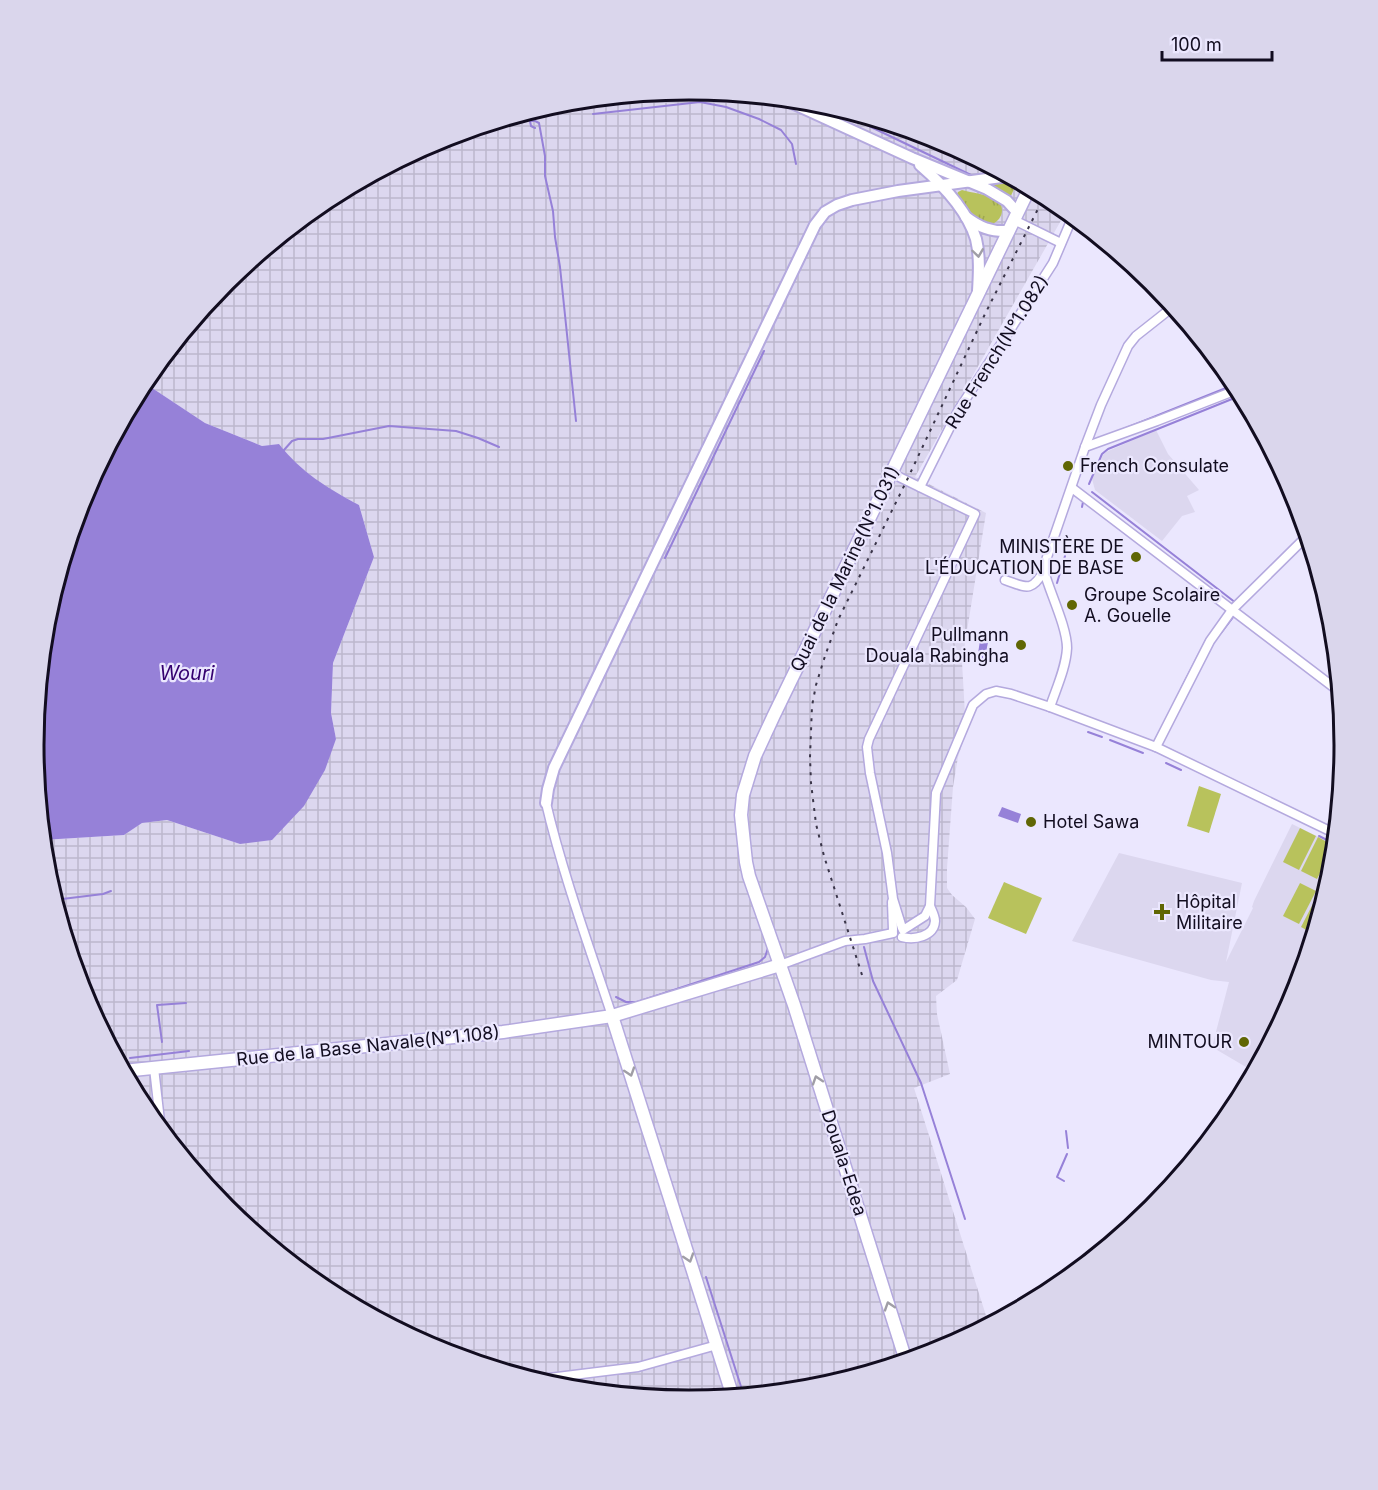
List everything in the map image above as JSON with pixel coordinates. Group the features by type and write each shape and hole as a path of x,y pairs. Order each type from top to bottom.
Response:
{"main road":[{"name":"Quai de la Marine(N°1.031)","path":"780,964 746,862 741,815 743,795 755,756 1026,195"},
{"path":"731,1389 612,1016 780,964"},
{"name":"Douala-Edea","path":"780,964 904,1353"},
{"name":"Rue de la Base Navale(N°1.108)","path":"131,1070 503,1032 612,1016"}],"street":[{"path":"810,111 999,195 1008,201 1013,221"},
{"path":"912,158 941,185 963,214 975,239 979,258 978,294"},
{"path":"612,1016 569,887 546,803 554,768 816,225 825,212 852,200 898,191 997,178"},
{"path":"963,214 974,223 998,232 1013,221"},
{"path":"1013,221 1061,243"},
{"name":"Rue French(N°1.082)","path":"920,487 958,411 1053,262 1070,224"},
{"path":"1005,580 1030,587 1037,582 1044,571 1084,447 1128,346 1136,336 1167,311"},
{"path":"1084,447 1230,392"},
{"path":"891,473 975,514 867,747 899,932"},
{"path":"1072,488 1331,685"},
{"path":"1155,747 1204,650 1232,610 1301,542"},
{"path":"1044,571 1066,634 1067,648 1050,707"},
{"path":"899,932 917,938 929,932 933,926 935,921 930,906 936,793 973,705 986,694 996,691 1050,707 1155,747 1329,831"},
{"path":"780,964 845,941 899,932 925,916 930,906"},
{"path":"154,1068 159,1114"},
{"path":"558,1377 638,1367 717,1345"}],"shaded area":[{"path":"647,101 731,101 815,112 856,121 936,149 1012,186 1062,218 915,477 986,513 962,662 966,732 958,757 953,787 947,868 947,888 975,919 957,980 936,996 937,1014 950,1074 914,1088 987,1317 936,1341 856,1369 773,1385 731,1389 647,1389 563,1378 522,1369 442,1341 366,1304 330,1282 263,1230 204,1171 152,1104 110,1030 93,992 65,912 51,839 124,835 142,823 167,820 240,844 336,739 331,713 333,663 374,557 359,505 322,485 290,458 279,444 262,446 205,423 151,387 204,319 263,260 330,208 366,186 442,149 522,121 605,105"},
{"path":"1156,430 1168,454 1199,490 1187,496 1195,512 1182,516 1162,541 1095,490 1092,479 1106,452"},
{"path":"1292,824 1327,841 1313,912 1300,952 1268,1030 1248,1068 1212,1047 1229,982 1211,980 1072,941 1119,853 1242,883 1226,962 1253,908 1254,901"}],"green space":[{"path":"1002,181 1015,188 1010,198 987,184"},
{"path":"962,190 995,199 1002,209 998,220 988,225 974,218 957,194"},
{"path":"1199,786 1221,794 1209,833 1187,826"},
{"path":"1300,828 1316,836 1299,870 1283,862"},
{"path":"1318,837 1327,842 1322,868 1317,879 1301,871"},
{"path":"1004,882 1042,898 1026,934 988,918"},
{"path":"1300,883 1316,891 1299,924 1283,916"},
{"path":"1316,898 1307,930 1301,927"}],"water":[{"name":"Wouri","path":"151,387 205,423 262,446 279,444 315,479 359,505 374,557 333,663 331,713 336,739 325,770 304,806 272,840 240,844 167,820 142,823 124,835 51,839 45,787 45,703 56,619 65,578 78,538 110,460"},
{"path":"980,640 988,642 984,663 977,661"},
{"path":"1002,807 1021,814 1018,823 998,816"}],"waterway":[{"path":"593,114 700,102 726,107 781,130 792,144 796,164"},
{"path":"535,128 531,126 530,121 539,123 545,156 545,176 553,211 576,421"},
{"path":"864,124 973,176"},
{"path":"665,558 764,351"},
{"path":"1121,430 1227,388"},
{"path":"1089,484 1102,454 1108,449 1234,398"},
{"path":"284,450 292,441 298,439 323,439 389,426 456,431 499,447"},
{"path":"1092,492 1236,603"},
{"path":"1082,507 1083,502 1085,503"},
{"path":"1057,583 1065,556"},
{"path":"1221,633 1234,616"},
{"path":"1181,689 1206,640"},
{"path":"1088,732 1102,737"},
{"path":"1110,740 1143,753"},
{"path":"1166,763 1181,770"},
{"path":"1319,836 1327,840"},
{"path":"62,899 111,891"},
{"path":"864,947 873,981 921,1083 965,1219"},
{"path":"616,997 626,1002 637,1002 759,962 765,957 768,948"},
{"path":"162,1042 157,1005 186,1003"},
{"path":"130,1058 189,1051"},
{"path":"1066,1131 1068,1148"},
{"path":"1064,1181 1057,1177 1067,1154"},
{"path":"706,1277 741,1388"}],"railway":[{"path":"862,975 816,824 810,757 812,706 816,685 838,620 1041,204"}],"place":[{"name":"French Consulate","path":"1068,466"},
{"name":"MINISTÈRE DE L'ÉDUCATION DE BASE","path":"1136,557"},
{"name":"Groupe Scolaire A. Gouelle","path":"1072,605"},
{"name":"Pullmann Douala Rabingha","path":"1021,645"},
{"name":"Hotel Sawa","path":"1031,822"},
{"name":"Hôpital Militaire","path":"1162,912"},
{"name":"MINTOUR","path":"1244,1042"}]}
